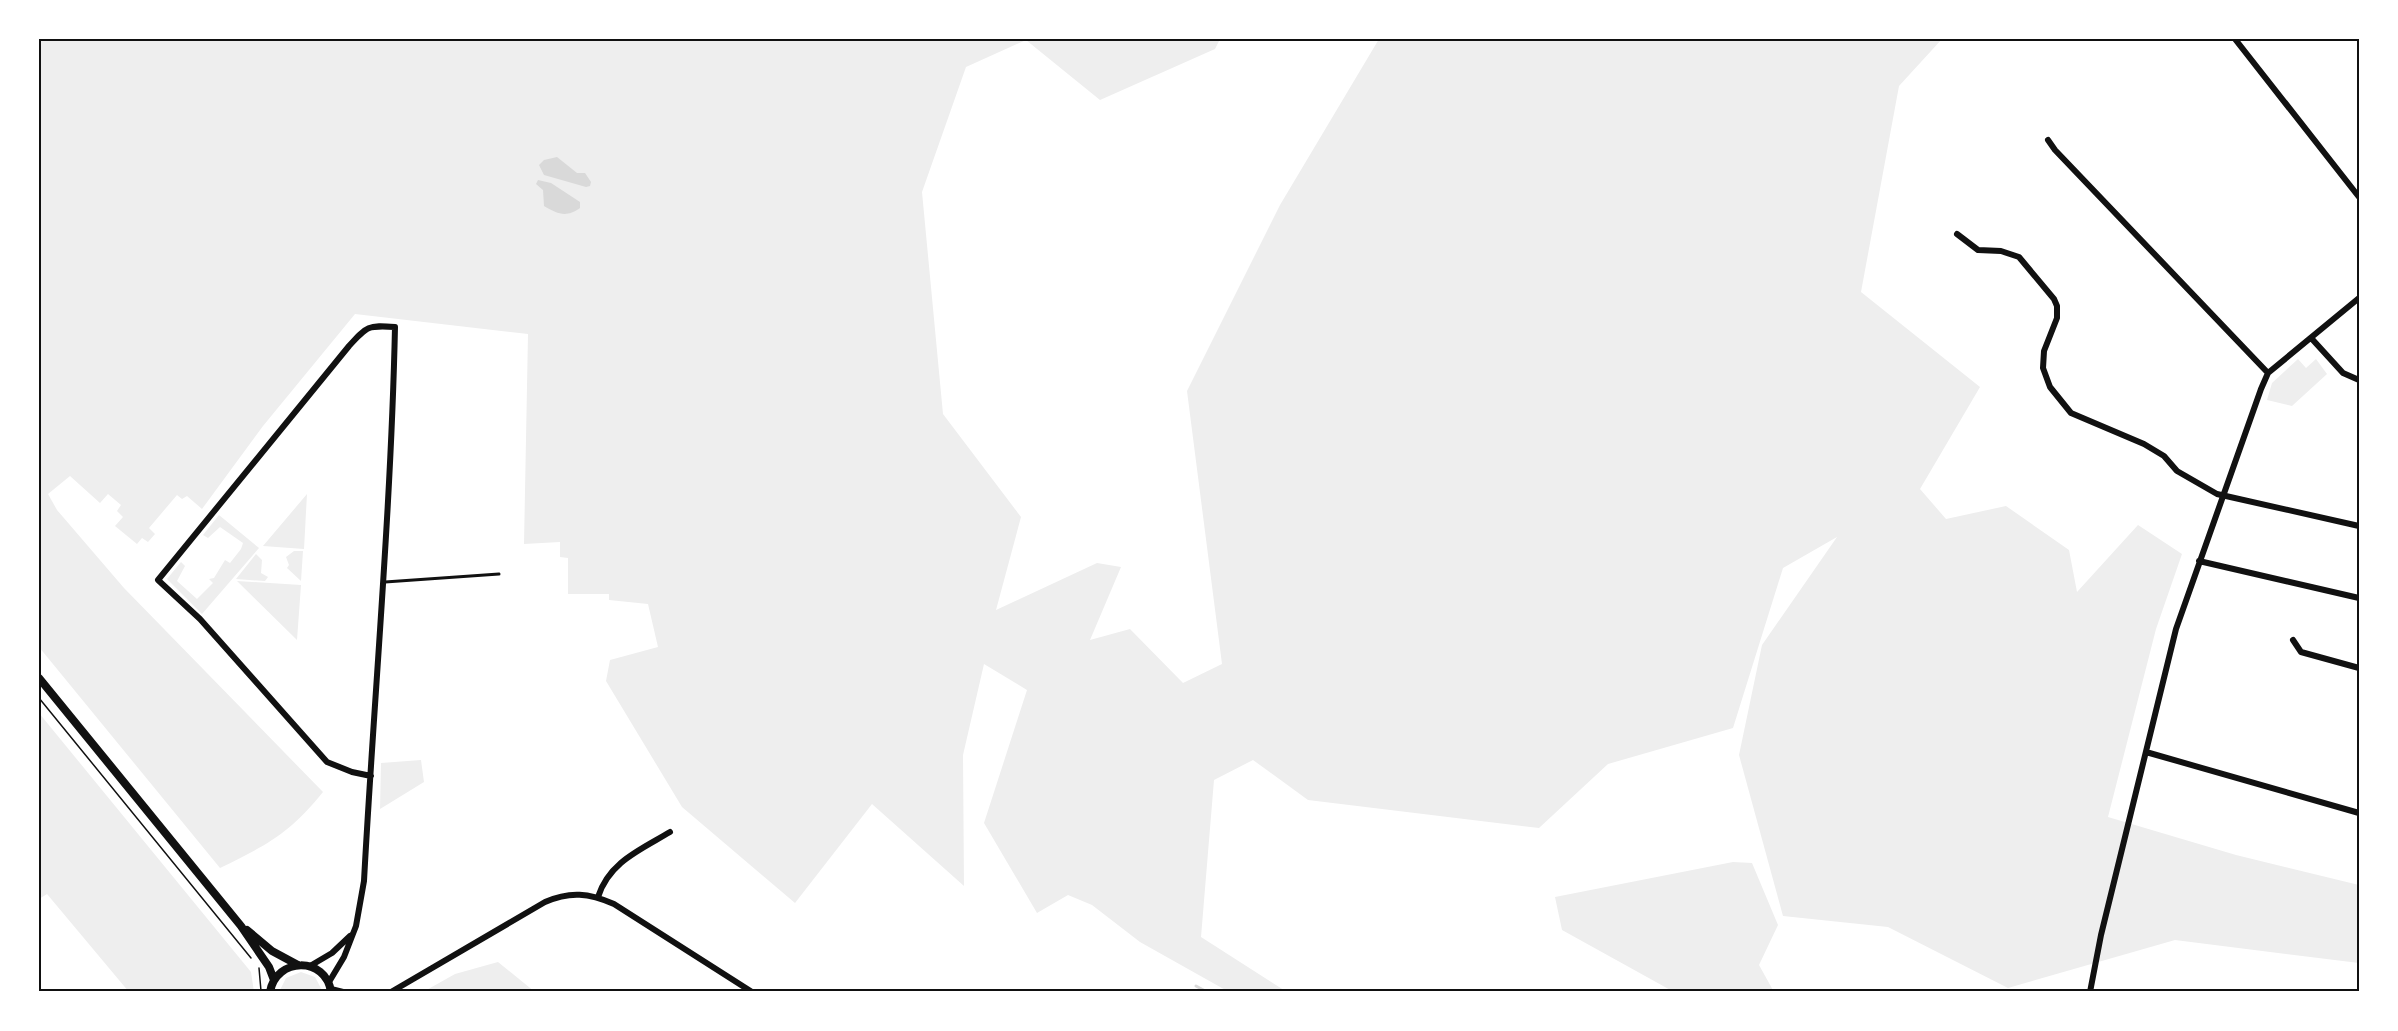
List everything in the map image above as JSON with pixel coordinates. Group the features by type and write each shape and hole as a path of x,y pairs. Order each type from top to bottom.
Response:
{"street":[{"path":"2235,39 2359,197"},
{"path":"2048,140 2268,373"},
{"path":"1957,234 1978,250 2001,251 2019,256 2054,299 2057,318 2044,351 2043,368 2050,387 2071,413 2144,444 2164,456 2177,471 2222,495 2359,526"},
{"path":"2090,992 2176,629 2222,495 2268,373 2359,298"},
{"path":"330,988 344,957 363,898 385,582 395,327 366,327 158,580 203,622 327,762 352,772 371,776"},
{"path":"2312,339 2343,373 2359,380"},
{"path":"2199,561 2359,598"},
{"path":"2293,640 2301,652 2359,668"},
{"path":"39,678 241,926 269,967 274,980"},
{"path":"2146,752 2359,813"},
{"path":"598,897 608,875 621,861 670,832"},
{"path":"390,992 556,897 579,893 598,897 653,928 752,992"},
{"path":"241,926 275,952 298,964 310,966 321,972 330,988 343,992"},
{"path":"310,966 332,953 352,934"},
{"path":"270,992 274,980 284,969 298,964"}],"lane":[{"path":"385,582 499,574"}],"path":[{"path":"39,698 251,958"},
{"path":"259,967 261,992"}],"shaded area":[{"path":"39,39 1220,39 1215,49 1100,100 1026,40 966,67 922,192 943,414 1021,517 996,610 1097,563 1121,567 1090,640 1130,629 1183,683 1222,664 1187,391 1280,205 1379,39 1942,39 1899,86 1861,292 1980,387 1920,489 1946,519 2006,506 2069,550 2077,592 2138,525 2182,554 2156,629 2108,817 2236,855 2359,885 2359,963 2175,940 2008,988 1888,927 1783,916 1739,755 1762,645 1837,537 1783,568 1733,728 1608,764 1539,828 1308,800 1253,760 1214,780 1201,937 1287,992 1229,992 1140,942 1092,905 1068,895 1037,913 984,823 1027,690 984,664 963,755 964,886 872,804 795,903 682,807 606,681 610,660 658,647 648,604 609,600 609,594 568,594 568,558 560,557 560,542 524,544 528,334 355,314 263,426 202,509 187,496 182,499 177,495 149,528 155,534 148,542 142,538 137,544 115,526 123,517 117,511 121,505 108,494 100,503 70,476 48,494 57,510 124,588 323,792 299,818 276,837 220,868 39,647"},
{"path":"557,157 577,173 585,173 591,182 590,186 586,187 544,175 539,165 544,160"},
{"path":"538,180 551,183 580,202 580,208 562,214 544,206 543,190 536,184"},
{"path":"2298,359 2306,368 2316,359 2327,374 2292,406 2267,400 2272,383"},
{"path":"307,494 304,549 263,546"},
{"path":"219,515 259,548 202,614 167,579 181,562 185,566 177,581 197,599 213,583 209,579 214,578 225,560 230,563 243,543 220,527 208,538 203,535"},
{"path":"294,551 303,551 301,581 287,568 289,565 286,557"},
{"path":"256,554 262,560 261,573 268,577 265,581 236,579"},
{"path":"237,581 301,585 297,640"},
{"path":"39,713 251,972 254,992 129,992 47,894 39,899"},
{"path":"421,760 424,782 380,809 381,763"},
{"path":"1733,862 1752,863 1778,925 1759,965 1774,992 1674,992 1562,930 1555,897"},
{"path":"498,962 535,992 423,992 455,974"},
{"path":"301,972 315,977 323,992 279,992 286,978"}],"waterway":[{"path":"1196,986 1207,992"}]}
